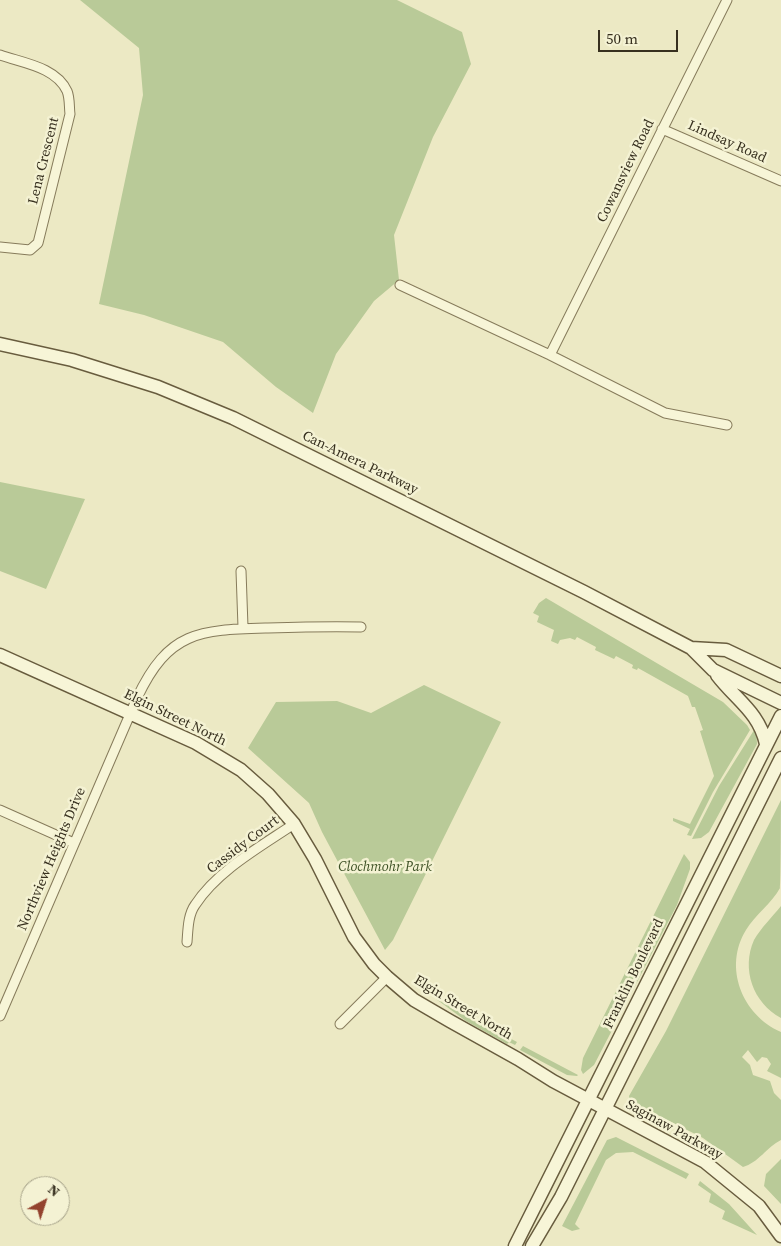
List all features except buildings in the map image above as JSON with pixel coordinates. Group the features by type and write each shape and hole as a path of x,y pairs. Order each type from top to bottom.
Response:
{"main road":[{"name":"Can-Amera Parkway","path":"0,344 72,360 158,387 232,418 541,570 691,648 713,670 781,703"},
{"name":"Can-Amera Parkway","path":"691,648 726,650 781,676"},
{"name":"Elgin Street North","path":"0,655 209,749 232,763 268,794 294,824 312,853 354,937 386,977 414,1000 588,1100"},
{"path":"713,670 733,695 756,717 763,728 766,744"},
{"name":"Franklin Boulevard","path":"515,1246 781,716"},
{"path":"532,1246 561,1197 606,1109 781,758"},
{"name":"Saginaw Parkway","path":"588,1100 705,1162 759,1206 781,1236"}],"street":[{"name":"Cowansview Road","path":"550,354 727,0"},
{"name":"Lena Crescent","path":"0,56 47,70 57,78 68,93 70,114 38,244 30,250 0,247"},
{"name":"Lindsay Road","path":"662,129 781,181"},
{"path":"400,285 550,354 665,413 728,425"},
{"path":"241,571 243,627"},
{"name":"Northview Heights Drive","path":"0,1016 131,713 151,671 169,651 192,636 214,630 243,627 361,627"},
{"path":"0,810 74,843"},
{"name":"Cassidy Court","path":"187,942 188,925 194,905 222,875 294,824"},
{"path":"340,1024 386,977"}],"green space":[{"path":"80,0 397,0 462,32 471,64 433,137 394,235 399,280 374,301 336,354 313,413 276,387 223,342 144,315 99,304 143,95 139,48"},
{"path":"0,482 85,499 46,589 0,571"},
{"path":"546,598 723,702 747,725 750,730 713,792 691,836 687,835 690,829 673,821 673,818 690,824 714,776 700,731 703,730 695,707 692,707 688,696 638,668 637,670 632,668 633,665 616,656 614,659 595,650 596,647 577,637 575,640 570,638 560,640 558,644 551,641 554,630 537,622 539,616 533,613 539,603"},
{"name":"Clochmohr Park","path":"424,685 501,722 393,940 385,950 322,832 309,803 248,748 276,702 337,701 371,713"},
{"path":"756,727 757,744 709,832 701,838 692,839 719,786"},
{"path":"781,800 780,888 746,930 739,944 736,959 740,989 747,1002 767,1024 781,1032 781,1078 767,1071 771,1064 767,1058 762,1057 757,1062 748,1050 742,1057 750,1065 753,1075 770,1081 774,1093 781,1100 781,1140 753,1162 743,1167 703,1138 630,1101 629,1096 666,1031"},
{"path":"684,854 690,862 690,869 677,905 594,1065 583,1074 581,1070 583,1058"},
{"path":"781,906 781,1018 763,1004 757,994 749,973 749,962 754,940"},
{"path":"436,999 517,1042 515,1045 509,1042 507,1044 466,1021"},
{"path":"523,1046 578,1075 567,1075 520,1050"},
{"path":"616,1137 689,1174 686,1179 633,1152 616,1153 606,1160 575,1224 580,1229 572,1231 562,1226 607,1140"},
{"path":"781,1159 781,1204 764,1186 766,1174"},
{"path":"700,1181 729,1204 757,1235 722,1219 725,1211 709,1202 711,1194 698,1185"}]}
